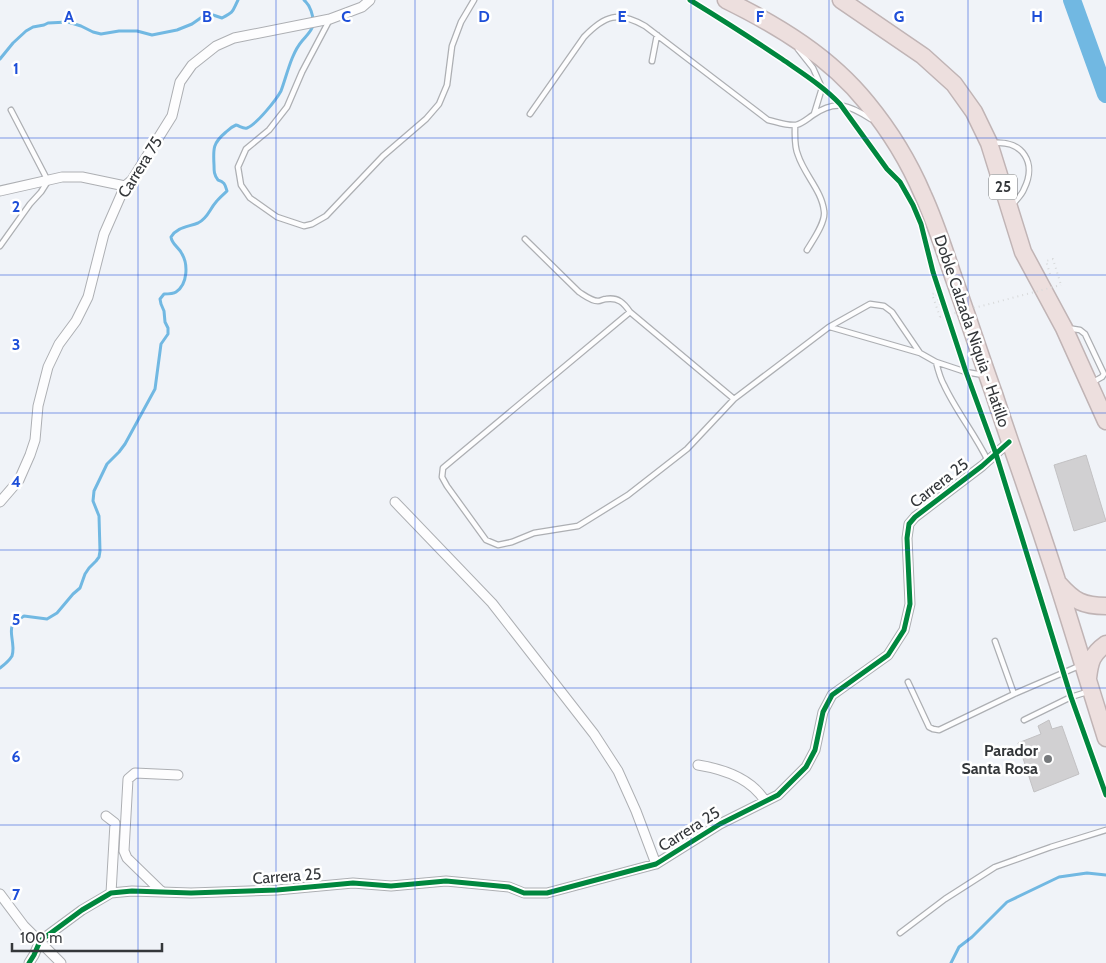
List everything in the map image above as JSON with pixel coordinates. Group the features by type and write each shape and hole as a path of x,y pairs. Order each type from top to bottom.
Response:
{"highway":[{"name":"Doble Calzada Niquia - Hatillo","path":"726,0 786,33 814,52 844,78 887,129 908,164 924,196 937,230 1058,583 1106,738"},
{"name":"25","path":"841,0 923,56 954,84 974,112 989,143 1023,252 1064,328 1106,421"},
{"path":"1058,583 1070,596 1086,605 1106,606"},
{"path":"1087,678 1090,663 1097,650 1106,644"}],"street":[{"name":"Carrera 75","path":"0,502 19,480 30,455 35,440 38,406 48,367 59,344 76,321 88,298 104,234 125,186 132,180 172,116 180,82 192,66 216,46 234,38 330,20 362,7 370,0"},
{"path":"0,191 62,177 82,177 125,186"},
{"name":"Carrera 25","path":"111,893 132,891 191,893 277,890 353,883 391,886 446,881 509,887 524,893 547,893 656,864 720,824 778,795 806,767 815,750 823,712 832,695 888,655 904,630 910,604 907,538 909,524 1010,442"},
{"path":"395,502 492,603 594,734 618,771 636,811 656,864"},
{"path":"698,765 729,772 758,792 765,802"},
{"path":"162,892 127,858 124,851 128,779 135,773 178,775"},
{"path":"29,963 40,941 82,910 111,893 115,823 106,816"},
{"path":"0,894 24,926 60,963"}],"lane":[{"path":"330,20 302,72 287,108 269,130 246,149 238,167 241,185 250,198 277,217 304,226 326,216 383,156 426,119 439,104 447,85 452,46 461,22 474,0"},
{"path":"530,114 584,36 595,25 606,19 618,16 634,20 645,26 768,120 795,125 804,122 829,106 840,104 849,107 887,129"},
{"path":"786,33 813,68 822,88 814,114"},
{"path":"652,61 657,35"},
{"path":"0,246 48,181 11,110"},
{"path":"795,125 798,156 820,198 825,212 820,229 808,250"},
{"path":"989,143 1004,142 1018,148 1028,160 1029,174 1024,190 1009,208"},
{"path":"525,240 579,292 598,301 608,298 617,299 624,304 630,312 734,399"},
{"path":"630,312 442,468 442,477 447,486 486,540 498,545 512,542 534,533 578,526 628,495 687,449 734,399 829,327 870,304 884,306 892,312 920,352"},
{"path":"829,327 920,352 936,362 966,372 987,375"},
{"path":"936,362 952,401 988,461"},
{"path":"996,641 1014,694"},
{"path":"908,682 930,726 938,730 1014,694 1087,678"},
{"path":"1024,720 1071,697 1087,678"},
{"path":"900,933 945,899 995,867 1050,847 1106,830"}],"path":[{"path":"944,306 941,308 936,293 932,294 940,317 1060,285 1053,259 1046,261 1050,274"},
{"path":"939,289 951,325"}],"building":[{"path":"1086,455 1106,521 1074,531 1054,465"},
{"name":"Parador Santa Rosa","path":"1049,720 1052,729 1062,726 1079,774 1034,792 1018,743 1041,734 1038,726"}],"waterway":[{"path":"0,59 26,31 48,23 68,22 101,34 137,31 152,35 177,30 210,14 222,18 233,11 238,0"},
{"path":"0,668 12,656 12,626 24,616 47,619 57,613 80,588 85,574 99,557 99,516 93,501 94,491 107,464 125,444 155,389 161,344 168,334 160,299 164,294 176,292 185,279 186,268 184,258 171,237 180,229 201,221 227,191 224,184 215,175 214,154 216,143 229,129 236,125 243,128 251,126 271,106 281,91 295,52 313,25 311,11 304,0"},
{"path":"1072,0 1106,94"},
{"path":"951,963 959,947 972,937 1007,902 1059,877 1087,873 1106,875"}],"cycle path":[{"path":"690,0 782,59 827,91 840,104 887,169 900,182 913,205 921,224 933,272 966,372 996,454 1071,697 1106,795"},
{"path":"29,963 40,941 82,910 111,893 132,891 191,893 277,890 353,883 391,886 446,881 509,887 524,893 547,893 656,864 720,824 778,795 806,767 815,750 823,712 832,695 888,655 904,630 910,604 907,538 909,524 915,517 982,466 1009,442"}],"place":[{"name":"Parador Santa Rosa","path":"1048,759"}]}
